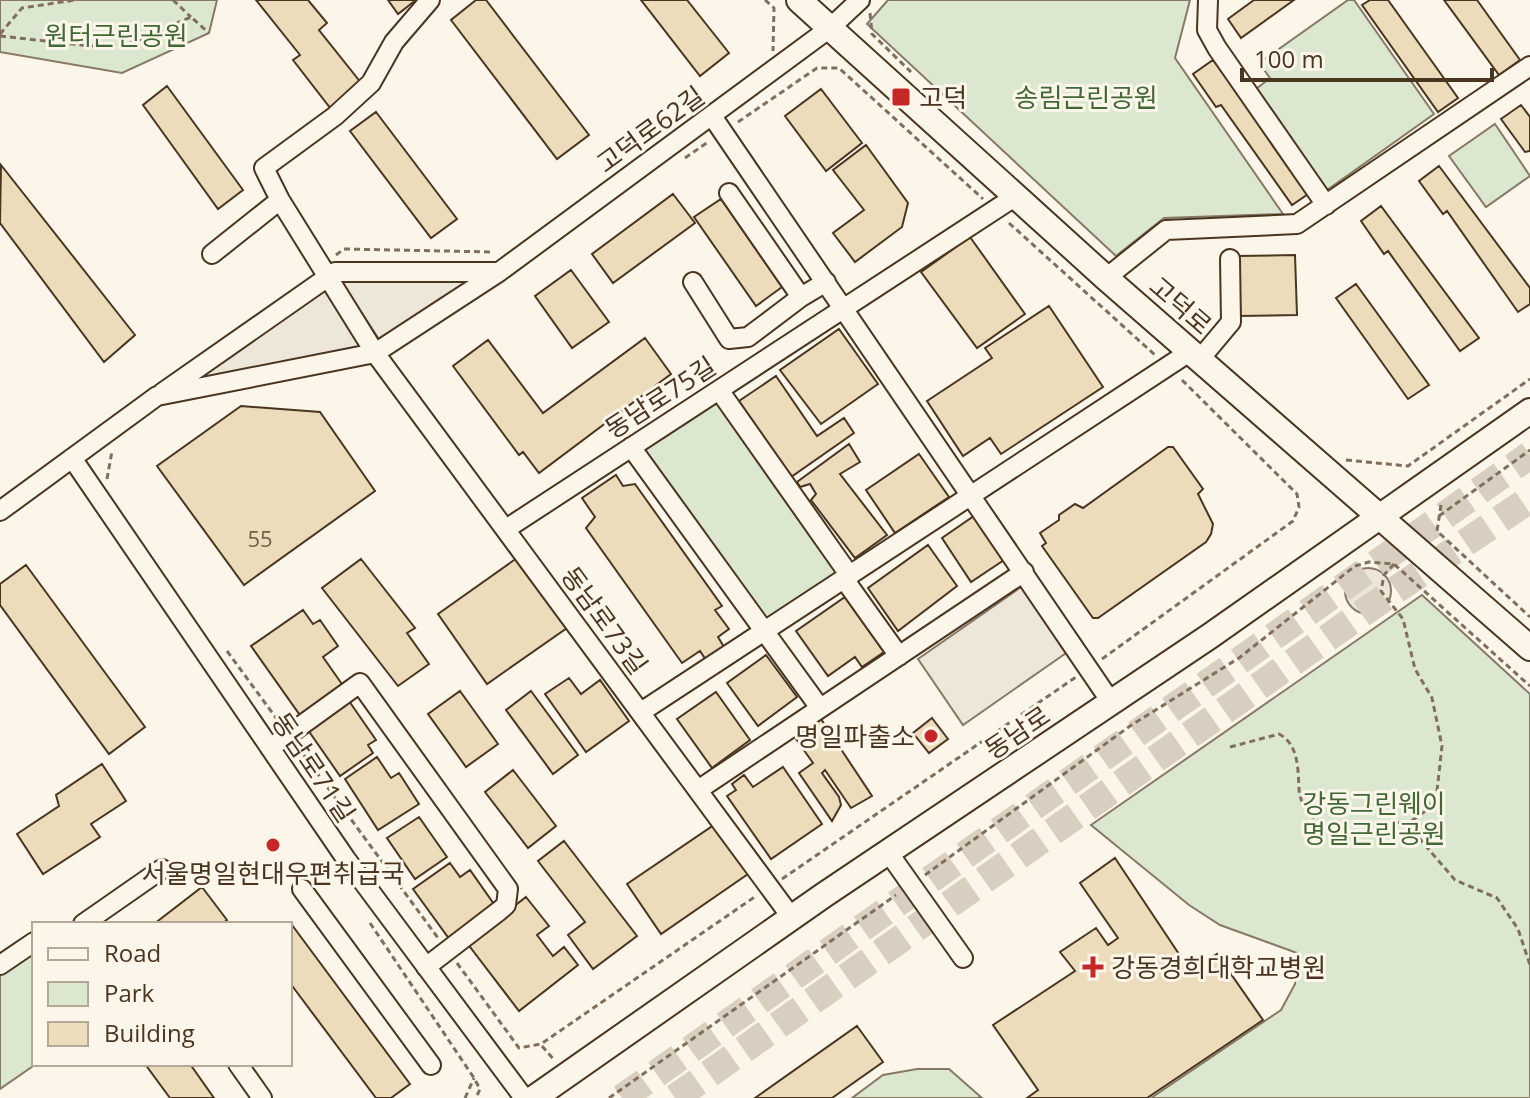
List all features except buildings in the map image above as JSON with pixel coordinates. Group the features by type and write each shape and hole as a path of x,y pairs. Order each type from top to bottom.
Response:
{"main road":[{"name":"고덕로","path":"799,0 1106,278 1530,648"},
{"name":"동남로","path":"534,1098 888,852 1381,518 1530,411"}],"street":[{"name":"동남로73길","path":"430,0 394,42 371,83 335,116 264,168 280,200 375,353 792,918"},
{"name":"고덕로62길","path":"157,396 375,353 499,272 830,28 860,0"},
{"path":"1208,0 1207,30 1217,48 1326,205"},
{"path":"1106,278 1166,230 1297,224 1530,66"},
{"path":"712,116 1111,702"},
{"path":"729,193 801,297"},
{"name":"동남로75길","path":"506,529 1016,196"},
{"path":"212,254 280,200"},
{"path":"641,712 1168,367 1195,355 1231,322 1230,259"},
{"name":"고덕로62길","path":"0,511 157,396 335,272 499,272"},
{"path":"693,282 729,339 748,337 826,282"},
{"path":"719,390 899,656"},
{"path":"631,447 820,708"},
{"name":"동남로71길","path":"72,458 270,748 524,1098"},
{"path":"698,790 1024,572"},
{"path":"270,748 360,683 508,889 506,905 426,967"},
{"path":"888,852 963,958"},
{"path":"86,922 162,869"},
{"path":"302,889 431,1065"},
{"path":"0,965 32,943"},
{"path":"239,1066 262,1098"}],"path":[{"path":"0,35 22,8 75,0"},
{"path":"173,0 209,33"},
{"path":"765,0 774,8"},
{"path":"772,50 774,8 781,0"},
{"path":"0,35 91,46 132,43 191,17"},
{"path":"224,648 519,1048 541,1044 1089,668 1293,521 1299,507 1297,494 1168,367 839,68 817,68 685,158"},
{"path":"1344,460 1408,466 1530,379"},
{"path":"106,486 112,449"},
{"path":"1439,516 1530,450"},
{"path":"1441,505 1437,531 1530,617"},
{"path":"609,1098 1130,726 1239,658 1344,574 1369,562 1394,564 1530,686"},
{"path":"1394,564 1384,575 1381,591 1403,619 1415,669 1432,698 1442,746 1437,791 1427,810 1407,824"},
{"path":"1344,574 1347,580"},
{"path":"1230,747 1279,734 1287,738 1300,769 1298,786 1305,811 1325,825 1347,833 1393,820 1407,824 1455,880 1497,898 1518,929 1530,965"},
{"path":"465,1098 474,1078 480,1089 476,1098"}],"green space":[{"name":"원터근린공원","path":"0,0 217,0 209,33 122,73 0,52"},
{"name":"송림근린공원","path":"888,0 1190,0 1175,58 1283,214 1164,218 1116,256 867,24"},
{"path":"1348,0 1354,0 1434,114 1327,190 1256,89 1270,78 1259,63"},
{"path":"1495,124 1530,176 1486,207 1449,156"},
{"path":"717,398 841,573 766,623 641,449"},
{"name":"강동그린웨이 명일근린공원","path":"1422,595 1530,694 1530,1098 1151,1098 1281,1010 1295,984 1297,953 1220,925 1189,905 1091,825"},
{"path":"32,949 33,1066 0,1089 0,972"},
{"path":"917,1069 949,1069 982,1098 852,1098 883,1075"}],"shaded area":[{"path":"335,272 499,272 384,347"},
{"path":"328,278 375,353 177,392"},
{"path":"1368,568 1384,575 1391,591 1384,607 1368,614 1352,607 1345,591 1352,575"},
{"path":"1024,585 1069,651 963,725 918,659"}],"tunnel":[{"path":"622,1098 1530,455"},
{"path":"675,1098 1384,598 1530,499"}],"place":[{"name":"고덕","path":"901,97"},
{"name":"명일파출소","path":"931,736"},
{"name":"서울명일현대우편취급국","path":"273,845"},
{"name":"강동경희대학교병원","path":"1093,967"}]}
